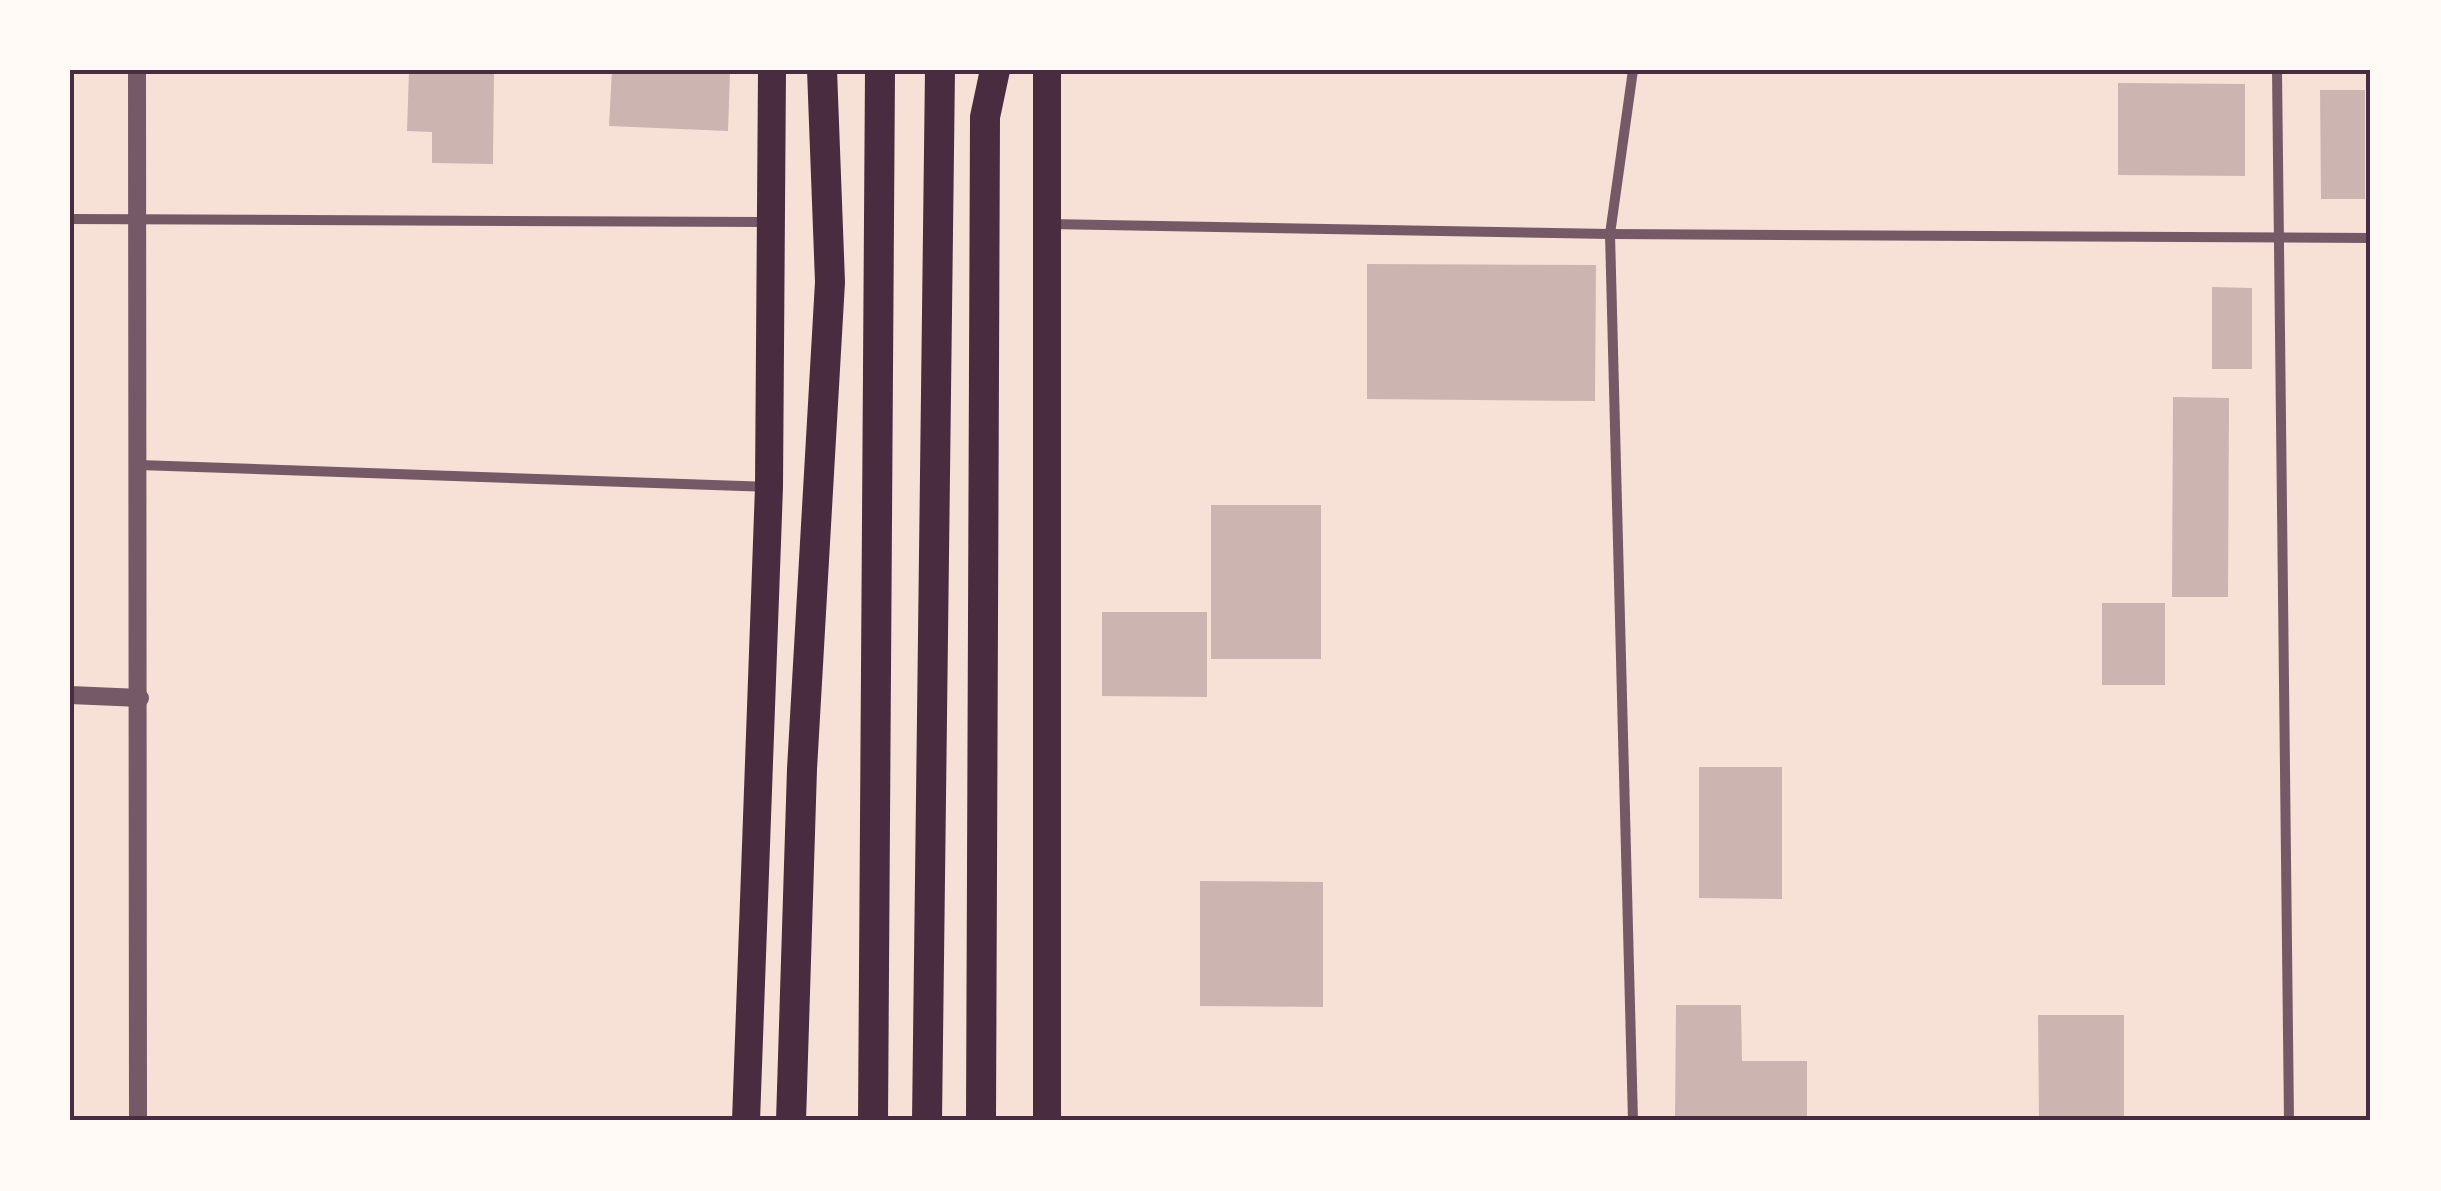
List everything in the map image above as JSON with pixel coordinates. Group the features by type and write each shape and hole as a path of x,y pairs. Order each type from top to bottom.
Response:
{"highway":[{"path":"746,1121 768,487 772,70"},
{"path":"791,1121 802,769 830,282 822,70"},
{"path":"873,1121 880,70"},
{"path":"927,1121 940,70"},
{"path":"981,1121 985,117 996,70"},
{"path":"1047,70 1047,1121"}],"street":[{"path":"137,70 138,1121"},
{"path":"1632,70 1610,234 1633,1121"},
{"path":"2277,70 2289,1121"},
{"path":"70,219 772,222"},
{"path":"1047,224 1610,234 2371,238"},
{"path":"139,465 768,487"},
{"path":"70,696 140,698"}],"building":[{"path":"409,70 494,70 493,164 432,163 432,132 407,131"},
{"path":"612,70 730,72 728,131 609,126"},
{"path":"2244,70 2244,74 2169,73"},
{"path":"2118,83 2245,84 2245,176 2118,175"},
{"path":"2320,90 2365,90 2365,199 2321,199"},
{"path":"1367,264 1596,265 1595,401 1367,399"},
{"path":"2212,287 2252,288 2252,369 2212,369"},
{"path":"2173,397 2229,398 2228,597 2172,597"},
{"path":"1211,505 1321,505 1321,659 1211,659"},
{"path":"2102,603 2165,603 2165,685 2102,685"},
{"path":"1102,612 1207,612 1207,697 1102,696"},
{"path":"1699,767 1782,767 1782,899 1699,898"},
{"path":"1200,881 1323,882 1323,1007 1200,1006"},
{"path":"1676,1005 1741,1005 1742,1061 1807,1061 1807,1121 1675,1121"},
{"path":"2038,1015 2124,1015 2124,1121 2039,1121"}]}
